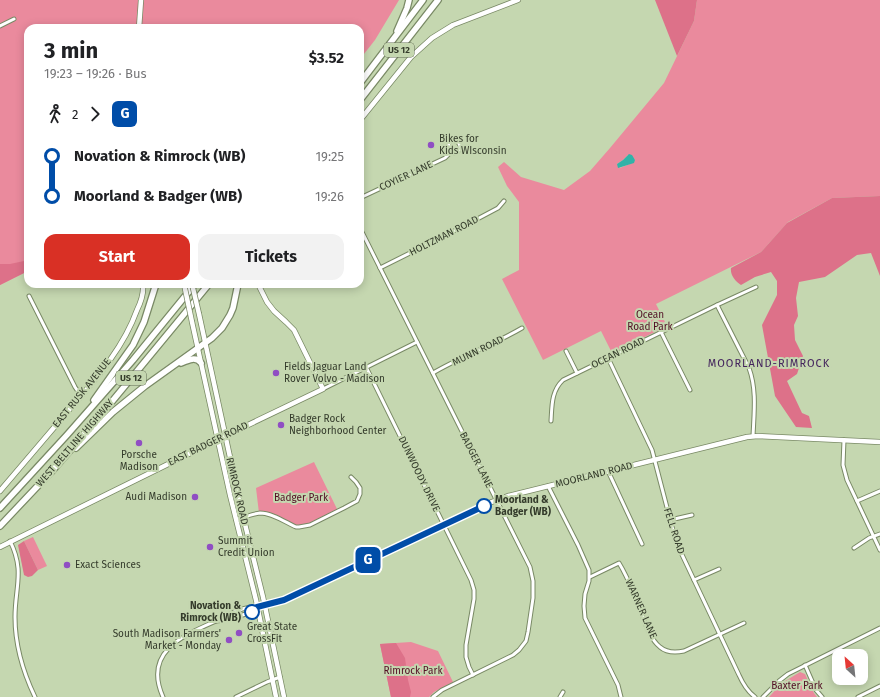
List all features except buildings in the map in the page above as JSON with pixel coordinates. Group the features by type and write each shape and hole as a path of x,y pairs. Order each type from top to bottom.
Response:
{"highway":[{"path":"394,40 409,0"},
{"name":"US 12","path":"364,78 423,0"},
{"name":"US 12","path":"364,95 438,0"},
{"path":"67,435 133,345 144,322 155,288"},
{"name":"WEST BELTLINE HIGHWAY","path":"0,508 133,360 191,288"},
{"name":"WEST BELTLINE HIGHWAY","path":"0,526 52,472 206,288"},
{"path":"52,472 113,412 212,338 222,328 230,315 237,288"},
{"path":"175,365 190,359 196,359 201,362"}],"street":[{"path":"139,24 141,0"},
{"path":"364,115 411,57 432,38 453,25 518,0"},
{"path":"0,26 14,19"},
{"name":"COYIER LANE","path":"364,196 445,158 451,152 456,153 459,150 460,145 458,142 452,141 449,143 448,147 451,152"},
{"name":"HOLTZMAN ROAD","path":"380,268 460,229 498,208 504,201"},
{"name":"BADGER LANE","path":"364,236 530,567 533,581 533,598 526,640 522,646 513,655 442,690 433,697"},
{"name":"OCEAN ROAD","path":"551,421 554,395 563,380 756,287"},
{"name":"EAST RUSK AVENUE","path":"0,491 118,350 130,328 140,302 143,288"},
{"name":"RIMROCK ROAD","path":"185,288 276,697"},
{"name":"RIMROCK ROAD","path":"195,288 225,436 265,605 284,697"},
{"path":"260,288 267,302 274,311 294,330 323,388"},
{"path":"29,296 81,396"},
{"path":"717,305 749,368 755,398 753,436"},
{"name":"MUNN ROAD","path":"433,373 522,328"},
{"path":"661,332 690,390"},
{"name":"EAST BADGER ROAD","path":"0,547 417,342"},
{"path":"566,351 577,373"},
{"name":"FELL ROAD","path":"608,358 652,450 676,542 744,687 755,697"},
{"name":"DUNWOODY DRIVE","path":"366,367 471,580 474,590 474,599 466,645 466,657 473,675"},
{"name":"MOORLAND ROAD","path":"257,607 284,600 508,496 753,436 880,442"},
{"path":"844,440 844,469 847,480 880,550"},
{"path":"608,472 642,544"},
{"path":"236,520 259,513 266,514 296,527 310,525 357,501 360,494 360,488 351,477"},
{"path":"548,486 589,570 590,577 585,594 585,618 618,686 621,697"},
{"path":"857,502 880,491"},
{"path":"670,520 692,515"},
{"path":"854,548 869,538 880,534"},
{"path":"10,541 16,556 19,573 15,616 19,652 28,681 35,697"},
{"name":"WARNER LANE","path":"590,577 619,563 652,639 659,647 668,652 674,653 684,651 720,635"},
{"path":"694,580 719,569"},
{"path":"164,697 158,683 158,672 160,661 171,645 177,640 228,614 250,607 257,607"},
{"path":"720,635 744,623"},
{"path":"763,697 788,674 880,628"},
{"path":"805,665 816,690 822,697"},
{"path":"236,697 280,678"},
{"path":"858,697 880,686"},
{"path":"560,697 563,692"}],"green space":[{"path":"0,0 399,0 375,40 364,54 364,24 24,24 24,273 0,285"},
{"name":"Ocean Road Park","path":"697,0 880,0 880,196 832,198 788,222 761,252 656,304 667,326 612,353 601,331 543,360 502,279 519,270 519,202 507,186 498,167 504,162 521,177 564,190 590,171 664,83 694,21","holes":["628,155 635,160 633,162 620,168 617,164"]},
{"name":"Badger Park","path":"314,462 338,511 310,525 299,527 273,516 259,513 256,488"},
{"path":"33,537 47,566 38,570 24,541"},
{"name":"Rimrock Park","path":"411,642 438,651 453,682 434,692 429,697 391,697 380,644"},
{"name":"Baxter Park","path":"800,672 805,674 817,697 769,697 782,683"}],"shaded area":[{"path":"655,0 697,0 694,21 677,56"},
{"path":"880,196 880,276 871,253 857,255 825,277 799,282 796,298 798,316 794,325 795,340 803,356 797,374 787,381 802,413 809,416 812,428 796,427 775,396 762,325 777,295 777,281 771,272 755,277 741,285 733,278 731,268 761,252 787,223 832,198"},
{"path":"24,261 24,273 0,285 0,264 10,264"},
{"path":"24,541 38,570 32,576 28,577 24,575 18,545"},
{"path":"396,643 405,658 411,692 410,697 391,697 380,644"}],"water":[{"path":"629,154 632,155 635,160 634,163 618,168 617,164"}],"bus line":[{"name":"G","path":"252,612 257,607 294,596 484,506"}],"place":[{"name":"Bikes for Kids WIsconsin","path":"431,145"},
{"name":"Fields Jaguar Land Rover Volvo - Madison","path":"276,373"},
{"name":"Badger Rock Neighborhood Center","path":"281,425"},
{"name":"Porsche Madison","path":"139,443"},
{"name":"Audi Madison","path":"195,497"},
{"name":"Moorland & Badger (WB)","path":"484,506"},
{"name":"Summit Credit Union","path":"210,547"},
{"name":"Exact Sciences","path":"67,565"},
{"name":"Novation & Rimrock (WB)","path":"252,612"},
{"name":"Great State CrossFit","path":"239,633"},
{"name":"South Madison Farmers' Market - Monday","path":"229,640"}],"district":[{"name":"MOORLAND-RIMROCK","path":"769,363"}]}
